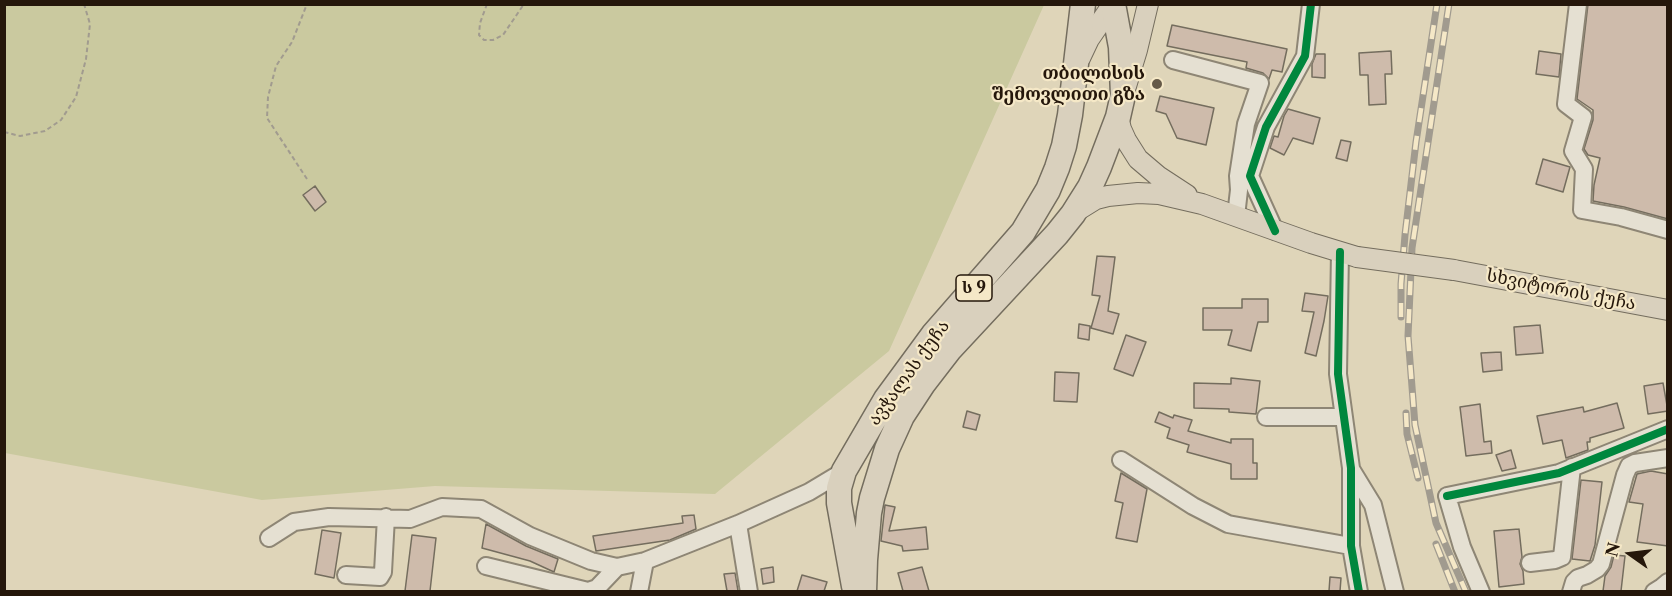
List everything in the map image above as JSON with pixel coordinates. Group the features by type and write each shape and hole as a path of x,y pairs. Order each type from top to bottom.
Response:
{"highway":[{"name":"ავჭალას ქუჩა","path":"855,591 839,496 840,480 874,419 903,376 933,335 1007,251 1036,212 1048,190 1064,146 1083,4"},
{"name":"ს 9","path":"1113,4 1121,47 1120,106"},
{"path":"1089,39 1096,34 1103,33 1115,39 1121,47"},
{"name":"ავჭალას ქუჩა","path":"864,591 872,498 893,435 902,416 950,349 1073,214 1090,187 1099,167 1120,106"},
{"path":"839,496 845,501 856,504 872,498"}],"main road":[{"path":"1076,66 1089,39 1113,4"},
{"path":"1148,4 1120,106 1120,129 1138,159 1158,176 1202,204"},
{"path":"1073,214 1096,199 1108,196 1129,193 1159,194 1202,204 1275,231 1348,254"},
{"name":"სხვიტორის ქუჩა","path":"1348,254 1454,270 1668,310"}],"street":[{"path":"1275,231 1250,176 1266,127 1305,56 1311,4"},
{"path":"1578,4 1566,104 1583,117 1573,151 1584,169 1582,210 1621,217 1668,230"},
{"path":"1173,60 1260,83 1246,124 1238,176 1236,216"},
{"path":"1348,254 1338,374 1351,468 1351,546 1359,591"},
{"path":"1266,417 1343,417"},
{"path":"1481,591 1462,547 1447,496 1559,473 1668,429"},
{"path":"1571,591 1578,578 1591,573 1601,564 1629,466 1668,458"},
{"path":"1121,460 1193,506 1228,524 1351,546"},
{"path":"1530,563 1562,557 1572,467"},
{"path":"1351,468 1373,505 1395,591"},
{"path":"269,538 294,522 329,516 410,519 442,507 481,509 530,536 591,561 617,567 645,561 738,524 809,492 844,471"},
{"path":"809,492 839,496"},
{"path":"346,575 380,577 383,572 386,517"},
{"path":"738,524 749,591"},
{"path":"639,591 645,561"},
{"path":"486,566 588,591 597,588 617,567"},
{"path":"1654,591 1668,582"}],"path":[{"path":"4,132 20,136 45,131 61,120 76,97 86,59 90,24 84,4"},
{"path":"307,4 292,42 276,66 268,97 267,118 307,179"},
{"path":"487,4 480,23 479,35 484,40 493,40 503,34 524,4"}],"green space":[{"path":"4,5 1044,5 889,351 715,494 435,486 262,500 5,453"}],"building":[{"path":"1588,4 1668,4 1668,219 1593,201 1600,158 1588,155 1584,149 1593,120 1593,110 1577,99"},
{"path":"1172,25 1287,49 1282,72 1272,70 1269,79 1263,73 1246,68 1247,62 1167,46"},
{"path":"1391,51 1392,74 1385,74 1386,104 1369,105 1368,75 1360,75 1359,53"},
{"path":"1539,51 1561,54 1559,77 1536,74"},
{"path":"1316,54 1325,54 1325,78 1312,77 1312,64"},
{"path":"1160,96 1214,108 1206,145 1177,138 1166,114 1156,111"},
{"path":"1288,109 1320,118 1313,144 1293,138 1284,155 1270,148 1274,136 1278,137"},
{"path":"1341,140 1351,142 1347,161 1336,158"},
{"path":"1543,159 1570,167 1563,192 1536,184"},
{"path":"315,186 326,202 315,211 303,195"},
{"path":"1097,256 1115,257 1108,311 1119,314 1113,334 1091,328 1100,296 1092,295"},
{"path":"1305,293 1328,296 1316,356 1305,353 1314,312 1302,311"},
{"path":"1242,299 1268,299 1268,322 1258,322 1251,351 1228,345 1232,330 1203,330 1203,308 1242,308"},
{"path":"1079,324 1090,326 1089,340 1078,338"},
{"path":"1540,325 1543,353 1516,355 1514,327"},
{"path":"1126,335 1146,342 1133,376 1114,369"},
{"path":"1501,352 1502,370 1483,372 1481,353"},
{"path":"1055,372 1079,373 1077,402 1054,401"},
{"path":"1231,378 1260,381 1256,414 1229,412 1229,409 1194,408 1194,383 1231,384"},
{"path":"1663,383 1668,411 1648,414 1644,386"},
{"path":"1617,403 1624,428 1590,438 1590,442 1587,442 1588,450 1566,458 1562,440 1543,444 1537,416 1583,407 1584,412"},
{"path":"1480,404 1484,442 1491,441 1492,453 1466,456 1460,407"},
{"path":"967,411 980,415 976,430 963,427"},
{"path":"1159,412 1173,418 1174,415 1192,420 1188,431 1231,443 1231,439 1253,439 1253,463 1257,463 1257,479 1231,479 1231,464 1187,452 1189,445 1167,438 1170,428 1155,422"},
{"path":"1511,450 1516,468 1502,471 1496,455"},
{"path":"1651,471 1668,474 1668,546 1637,542 1643,504 1629,502 1637,474"},
{"path":"1121,473 1147,489 1137,542 1116,538 1123,503 1115,501"},
{"path":"1581,480 1602,482 1595,545 1590,561 1572,559"},
{"path":"885,505 895,507 889,531 926,527 928,549 903,551 902,546 881,541"},
{"path":"694,515 696,529 670,540 596,551 593,536 683,523 682,516"},
{"path":"486,524 526,546 558,559 554,572 530,561 482,548"},
{"path":"1519,529 1522,557 1520,564 1524,584 1499,587 1494,531"},
{"path":"322,530 341,533 334,578 315,574"},
{"path":"412,535 436,538 430,591 405,591"},
{"path":"1614,555 1625,556 1621,591 1603,591 1605,576 1611,567"},
{"path":"773,567 774,582 763,584 761,569"},
{"path":"922,567 929,591 903,591 898,573"},
{"path":"735,573 738,591 727,591 724,574"},
{"path":"802,575 827,582 824,591 797,591"},
{"path":"1330,577 1341,578 1340,591 1329,591"}],"railway":[{"path":"1401,317 1405,235 1416,142 1437,4"},
{"path":"1449,4 1412,248 1408,336 1415,425 1436,523 1466,592"},
{"path":"1406,413 1407,434 1418,478"},
{"path":"1436,544 1455,592"}],"cycle path":[{"path":"1275,231 1250,176 1266,127 1305,56 1311,4"},
{"path":"1340,252 1338,374 1351,468 1351,546 1359,592"},
{"path":"1447,496 1559,473 1668,429"}],"place":[{"name":"თბილისის შემოვლითი გზა","path":"1157,84"}]}
